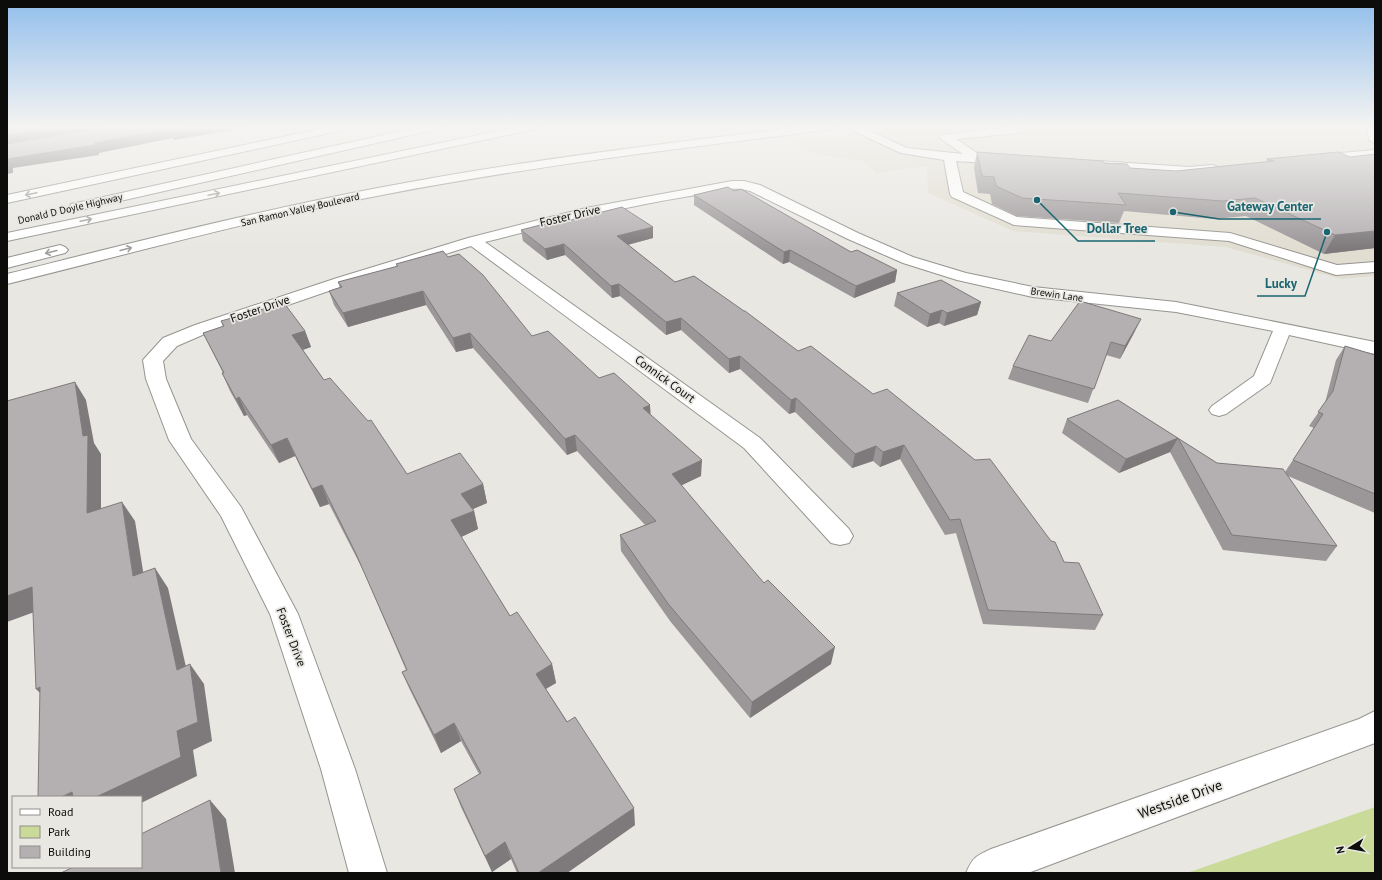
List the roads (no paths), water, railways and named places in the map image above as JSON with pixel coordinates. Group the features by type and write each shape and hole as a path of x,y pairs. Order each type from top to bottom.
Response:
{"main road":[{"name":"Donald D Doyle Highway","path":"7,199 156,167"},
{"name":"Donald D Doyle Highway","path":"61,210 254,167"},
{"path":"7,236 342,167"},
{"name":"San Ramon Valley Boulevard","path":"267,202 448,167"},
{"name":"San Ramon Valley Boulevard","path":"7,279 170,239 381,191 525,167"},
{"path":"951,167 956,194 1014,221 1230,237 1336,270 1375,267"},
{"path":"1120,167 1189,171 1225,167"},
{"name":"Foster Drive","path":"368,873 338,769 284,614 232,513 180,440 156,379 153,360 170,342 201,329 343,280 473,240 586,212 684,193 732,185 744,185 755,188"},
{"name":"Brewin Lane","path":"755,188 860,239 908,260 963,277 1033,292 1176,307 1375,348"},
{"name":"Connick Court","path":"473,240 752,443 840,536"},
{"path":"7,263 69,248"},
{"path":"1219,410 1263,379 1283,328"},
{"name":"Westside Drive","path":"985,873 991,868 1369,730 1375,726"}],"place":[{"name":"Dollar Tree","path":"1037,200"},
{"name":"Gateway Center","path":"1173,212"},
{"name":"Lucky","path":"1327,232"}]}
